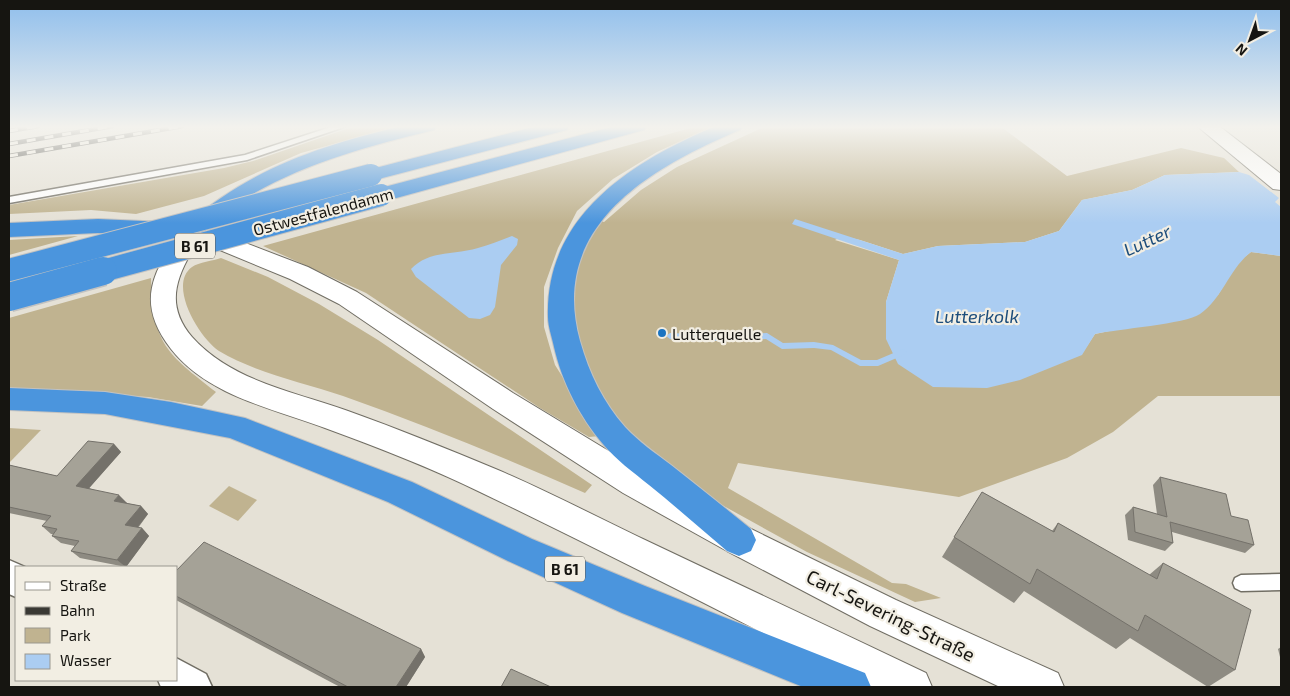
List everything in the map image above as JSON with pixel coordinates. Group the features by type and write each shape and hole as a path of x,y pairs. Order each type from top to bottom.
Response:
{"highway":[{"path":"9,230 98,226 193,230 236,195 279,172 314,158"},
{"name":"Ostwestfalendamm","path":"9,298 459,158"},
{"name":"Ostwestfalendamm","path":"9,270 493,158"},
{"path":"666,158 615,192 589,219 574,242 563,269 559,303 565,345 584,391 621,443 739,540"},
{"name":"B 61","path":"9,400 104,403 172,414 234,427 400,492 520,550 635,600 851,687"}],"main road":[{"path":"1248,158 1281,184"},
{"name":"Carl-Severing-Straße","path":"193,230 299,273 348,298 503,401 618,472 739,540 883,613 1044,687"},
{"path":"193,230 166,278 162,305 174,335 201,362 226,377 255,390 422,452 489,481 912,687"}],"street":[{"path":"178,678 193,687"}],"lane":[{"path":"9,200 244,158"},
{"path":"1241,583 1281,582"}],"green space":[{"path":"260,158 289,158 204,196 136,214 91,210 9,214 9,205 224,168"},
{"path":"580,158 646,158 613,179 577,211 558,248 544,287 544,327 555,365 600,436 589,437 540,408 366,293 263,246"},
{"path":"695,158 1044,158 1067,176 1138,158 1225,158 1239,172 1165,175 1132,190 1082,200 1059,231 1025,242 938,246 903,254 842,236 835,240 899,260 886,302 886,339 1081,355 1095,334 1119,329 1218,295 1238,262 1251,252 1281,256 1281,396 1158,396 1113,432 1067,458 959,497 738,463 728,488 892,583 906,584 941,598 915,602 807,552 702,494 642,450 589,383 568,300 577,267 590,237 601,221 604,222 641,190 677,167"},
{"path":"78,236 9,255 9,240"},
{"path":"221,258 268,277 319,304 378,340 592,485 585,493 435,430 343,396 264,371 233,359 219,351 211,345 196,324 189,311 183,286 185,275 192,267"},
{"path":"151,278 152,300 159,333 174,356 216,392 202,406 148,397 9,389 9,318"},
{"path":"9,428 41,430 9,463"},
{"path":"229,486 257,500 238,521 209,506"}],"water":[{"name":"Lutterkolk","path":"1239,172 1249,175 1279,198 1275,202 1281,207 1281,256 1251,252 1237,267 1215,300 1200,314 1192,318 1095,334 1082,355 1020,380 987,388 933,387 898,364 886,339 886,302 899,260 792,224 795,219 903,254 938,246 1025,242 1059,231 1082,200 1132,190 1165,175"},
{"path":"512,236 518,239 517,245 501,265 495,307 490,315 480,319 469,318 416,277 411,269 418,263 434,256 478,248"}],"building":[{"path":"88,441 114,444 76,486 119,495 114,501 141,506 125,525 142,528 117,560 71,551 79,541 52,536 57,529 42,526 51,516 9,507 9,465 57,476"},
{"path":"1160,477 1226,494 1231,516 1248,520 1254,545 1170,522 1173,543 1135,532 1133,507 1167,517"},
{"path":"982,492 1054,532 1058,523 1157,579 1163,563 1251,610 1235,670 1145,615 1138,631 1037,569 1030,584 954,537"},
{"path":"204,542 421,649 396,687 348,687 178,597 178,569"},
{"path":"511,669 551,687 501,687"}],"waterway":[{"name":"Lutter","path":"670,336 720,338 767,336 782,346 814,345 833,348 860,363 878,363 903,352"}],"place":[{"name":"Lutterquelle","path":"662,333"}]}
